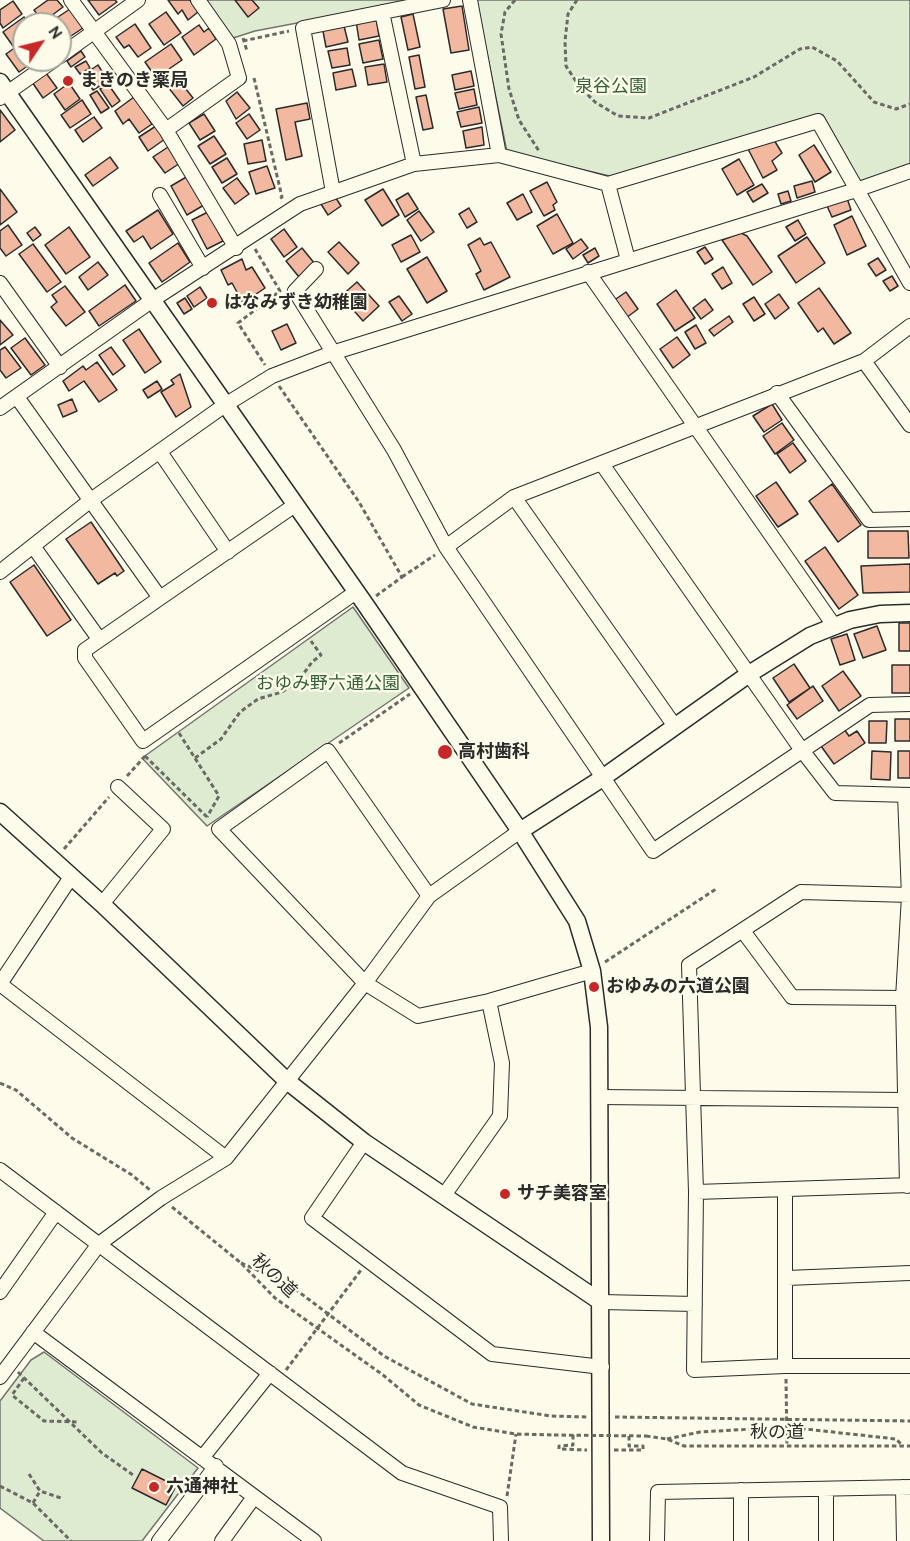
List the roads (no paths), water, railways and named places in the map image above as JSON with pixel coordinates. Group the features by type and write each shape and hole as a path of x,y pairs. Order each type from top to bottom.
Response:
{"street":[{"path":"71,0 166,130 236,248"},
{"path":"72,47 138,0"},
{"path":"166,130 238,78 229,44 198,0"},
{"path":"333,192 303,28 443,0"},
{"path":"470,0 499,155"},
{"path":"382,12 414,164"},
{"path":"34,72 3,91 154,299 520,831 577,921 592,970 599,1027 601,1541"},
{"path":"0,408 154,299 236,248 300,204 414,164 499,155 608,184 818,121 910,283"},
{"path":"0,572 91,500 225,405 272,376 332,353 856,190 910,171"},
{"path":"608,184 628,260"},
{"path":"160,195 203,268"},
{"path":"316,268 295,291 394,450 446,547 601,779 652,851 801,749 870,705 910,704"},
{"path":"588,272 693,427 835,627"},
{"path":"0,283 60,367"},
{"path":"446,547 514,497 864,361 910,326"},
{"path":"864,361 910,425"},
{"path":"777,393 869,520 910,519"},
{"path":"17,398 160,598"},
{"path":"160,452 228,552"},
{"path":"602,464 801,749 835,793 908,795 909,895 903,998 904,1100 909,1186 696,1192"},
{"path":"514,497 674,725"},
{"path":"295,505 99,639 85,650 84,658 143,741 303,629 360,598"},
{"path":"33,546 99,639"},
{"path":"0,1377 99,1244 161,1198 226,1158 365,983 429,896 520,831 601,779 674,725 810,636 850,620 880,614 910,613"},
{"path":"429,896 328,751 219,829 365,983 418,1016 489,1001 592,970"},
{"path":"102,904 163,829 118,787"},
{"path":"0,812 102,904 287,1081 364,1142 445,1194 601,1302 695,1304"},
{"path":"72,876 0,984 226,1158"},
{"path":"909,895 801,892 689,965 696,1192 694,1370 785,1366 910,1366"},
{"path":"743,931 792,997 903,998"},
{"path":"445,1194 500,1116 502,1063 489,1001"},
{"path":"599,1097 904,1100"},
{"path":"364,1142 312,1218 492,1354 602,1367"},
{"path":"0,1170 402,1473 500,1507 501,1541"},
{"path":"785,1190 787,1278 785,1366"},
{"path":"2,1285 56,1212"},
{"path":"787,1278 910,1273"},
{"path":"33,1332 314,1541"},
{"path":"202,1458 274,1376"},
{"path":"159,1541 216,1466"},
{"path":"657,1541 658,1492 907,1487 904,1541"},
{"path":"826,1488 826,1541"},
{"path":"741,1490 741,1541"},
{"path":"222,1541 254,1497"}],"place":[{"name":"まきのき薬局","path":"68,81"},
{"name":"はなみずき幼稚園","path":"212,303"},
{"name":"高村歯科","path":"445,752"},
{"name":"おゆみの六道公園","path":"594,987"},
{"name":"サチ美容室","path":"505,1194"},
{"name":"六通神社","path":"154,1487"}],"park label":[{"name":"泉谷公園","path":"611,87"},
{"name":"おゆみ野六通公園","path":"328,684"}]}
